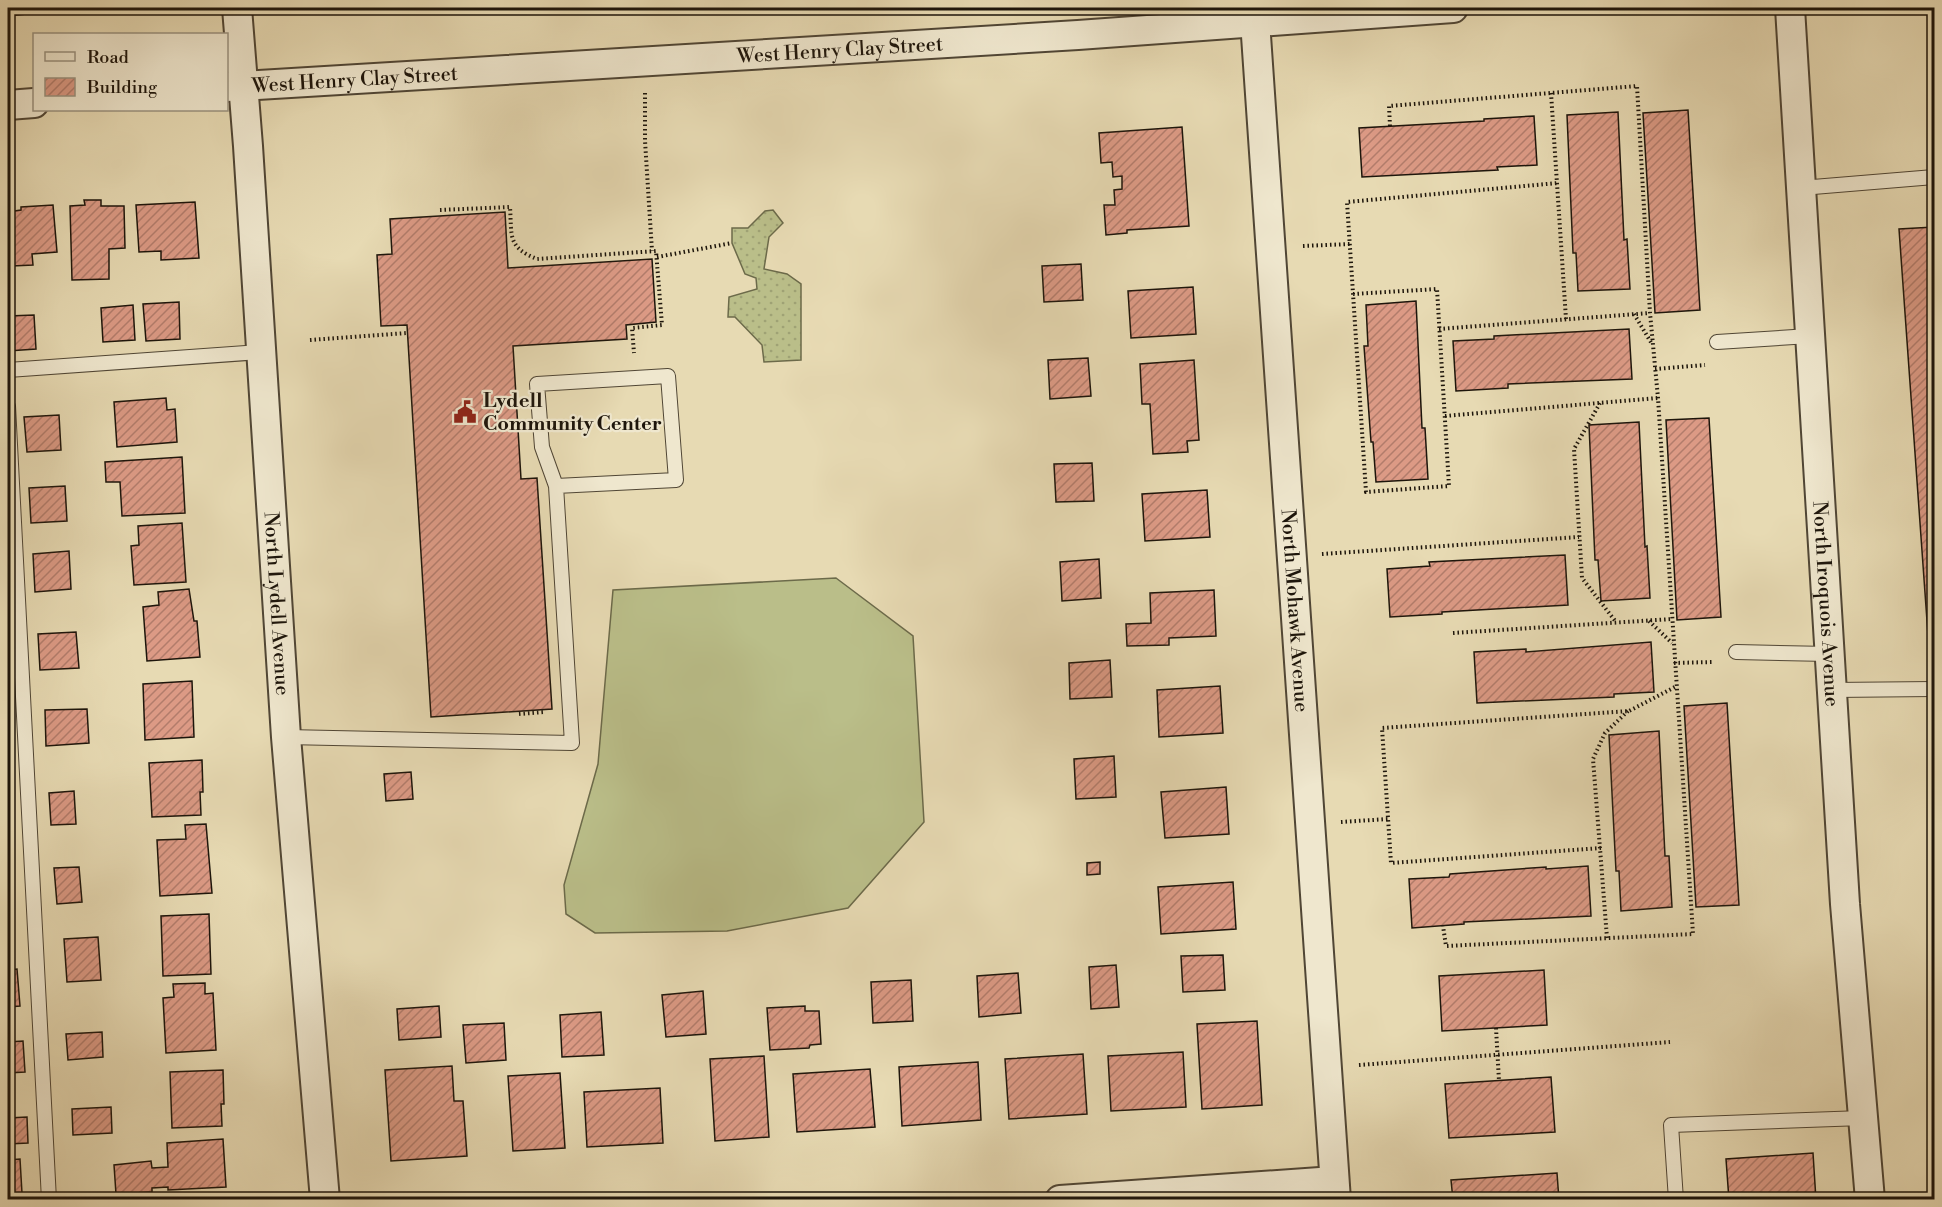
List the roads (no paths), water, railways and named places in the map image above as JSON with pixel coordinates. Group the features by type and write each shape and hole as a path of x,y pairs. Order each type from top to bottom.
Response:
{"street":[{"name":"North Lydell Avenue","path":"237,8 235,86 261,352 286,737 325,1200"},
{"name":"West Henry Clay Street","path":"235,86 1078,35 1453,8"},
{"name":"North Iroquois Avenue","path":"1790,8 1845,904 1870,1200"},
{"name":"North Mohawk Avenue","path":"1255,21 1335,1190"},
{"path":"8,105 33,103"},
{"path":"1060,1200 1335,1190"}],"lane":[{"path":"1801,188 1935,177"},
{"path":"1717,342 1810,336"},
{"path":"8,370 261,352"},
{"path":"286,737 572,743 556,486 542,447 537,384 668,376 676,480 556,486"},
{"path":"8,406 49,1200"},
{"path":"1736,652 1829,654"},
{"path":"1832,690 1935,689"},
{"path":"1676,1200 1671,1125 1863,1118"}],"place":[{"name":"Lydell Community Center","path":"465,412"}]}
